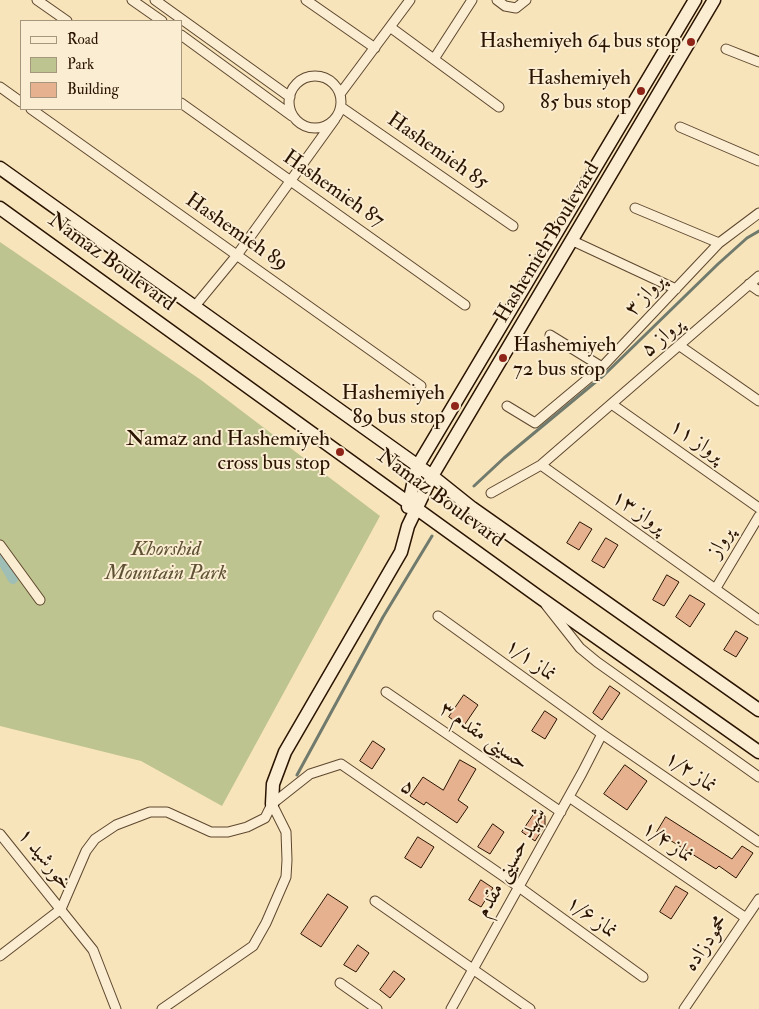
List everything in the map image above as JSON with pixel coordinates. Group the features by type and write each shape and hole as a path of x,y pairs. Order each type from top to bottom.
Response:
{"main road":[{"name":"Hashemieh Boulevard","path":"413,504 417,467 695,0"},
{"name":"Hashemieh Boulevard","path":"413,504 432,476 573,241 714,0"},
{"name":"Namaz Boulevard","path":"0,168 432,476 472,508 759,710"},
{"name":"Namaz Boulevard","path":"0,208 413,504 539,597 759,752"},
{"path":"272,804 273,784 286,752 401,552 413,504"}],"street":[{"path":"37,0 66,20"},
{"path":"132,0 161,20"},
{"path":"155,0 290,96"},
{"path":"306,0 375,48"},
{"path":"340,94 410,0"},
{"path":"434,59 472,0"},
{"path":"497,0 505,6 516,8 526,0"},
{"path":"390,26 499,107"},
{"path":"182,36 310,128 324,127 335,120"},
{"path":"726,49 759,62"},
{"path":"195,306 237,255 335,120 341,107 340,94 327,79 314,76 307,77 296,84 290,96 290,110 293,116"},
{"path":"0,87 20,101"},
{"name":"Hashemieh 87","path":"182,104 465,305"},
{"name":"Hashemieh 85","path":"341,107 513,226"},
{"name":"Hashemieh 89","path":"32,110 421,386"},
{"path":"680,128 759,161"},
{"path":"635,208 719,243"},
{"name":"پرواز ۳","path":"507,406 535,423 602,367 719,243 759,213"},
{"path":"573,241 676,290"},
{"name":"پرواز ۵","path":"491,493 541,466 759,276"},
{"path":"750,284 759,291"},
{"path":"550,335 602,367"},
{"path":"680,346 759,401"},
{"name":"پرواز ۱۱","path":"613,405 759,508"},
{"name":"پرواز ۱۳","path":"541,466 759,620"},
{"name":"پرواز","path":"716,588 759,516"},
{"path":"0,545 40,600"},
{"path":"539,597 580,648 759,777"},
{"name":"نماز ۱/۱","path":"438,616 602,734"},
{"name":"حسینی مقدم ۳","path":"386,692 560,812"},
{"name":"شهید حسینی مقدم","path":"451,1009 602,734"},
{"name":"نماز ۱/۲","path":"602,734 759,842"},
{"name":"۵","path":"272,804 310,774 341,764 519,887"},
{"name":"نماز ۱/۴","path":"569,797 746,918"},
{"path":"0,956 61,909 86,851 95,839 116,825 150,812 167,812 211,832 228,832 247,828 265,818 272,804"},
{"path":"162,1009 205,981 252,946 266,923 286,877 287,860 286,832 272,804"},
{"name":"خورشید ۱","path":"0,834 93,950 116,1009"},
{"name":"نماز ۱/۶","path":"519,887 643,978"},
{"name":"محمودزاده","path":"684,1009 759,899"},
{"path":"375,901 530,1009"},
{"path":"340,983 378,1009"}],"green space":[{"name":"Khorshid Mountain Park","path":"0,242 201,380 380,516 222,806 141,761 0,726"}],"building":[{"path":"580,522 592,529 579,550 567,543"},
{"path":"606,538 618,545 604,568 592,561"},
{"path":"667,575 679,582 664,606 653,600"},
{"path":"690,595 705,604 690,627 676,617"},
{"path":"736,631 748,638 736,657 724,650"},
{"path":"610,686 620,693 602,720 593,713"},
{"path":"464,695 478,705 463,727 449,717"},
{"path":"545,711 557,719 545,739 532,731"},
{"path":"373,741 385,749 372,769 360,761"},
{"path":"460,760 476,769 458,800 468,807 457,823 426,802 424,805 410,796 423,777 443,790"},
{"path":"625,765 647,781 627,810 604,794"},
{"path":"536,811 545,816 545,825 535,841 522,832"},
{"path":"666,817 732,859 742,846 753,853 736,878 719,866 716,869 657,832"},
{"path":"493,824 504,832 490,854 478,847"},
{"path":"418,837 434,847 421,868 405,858"},
{"path":"481,880 493,888 481,907 469,900"},
{"path":"676,886 688,893 671,919 660,912"},
{"path":"328,894 348,907 321,947 301,934"},
{"path":"358,945 369,953 356,972 344,965"},
{"path":"394,971 405,979 390,998 380,990"}],"waterway":[{"path":"474,486 504,458 604,375 718,264 747,238 759,231"},
{"path":"297,775 383,617 432,536"},
{"path":"0,557 13,579"}],"place":[{"name":"Hashemiyeh 64 bus stop","path":"691,42"},
{"name":"Hashemiyeh 85 bus stop","path":"641,91"},
{"name":"Hashemiyeh 72 bus stop","path":"503,358"},
{"name":"Hashemiyeh 89 bus stop","path":"455,406"},
{"name":"Namaz and Hashemiyeh cross bus stop","path":"340,452"}]}
